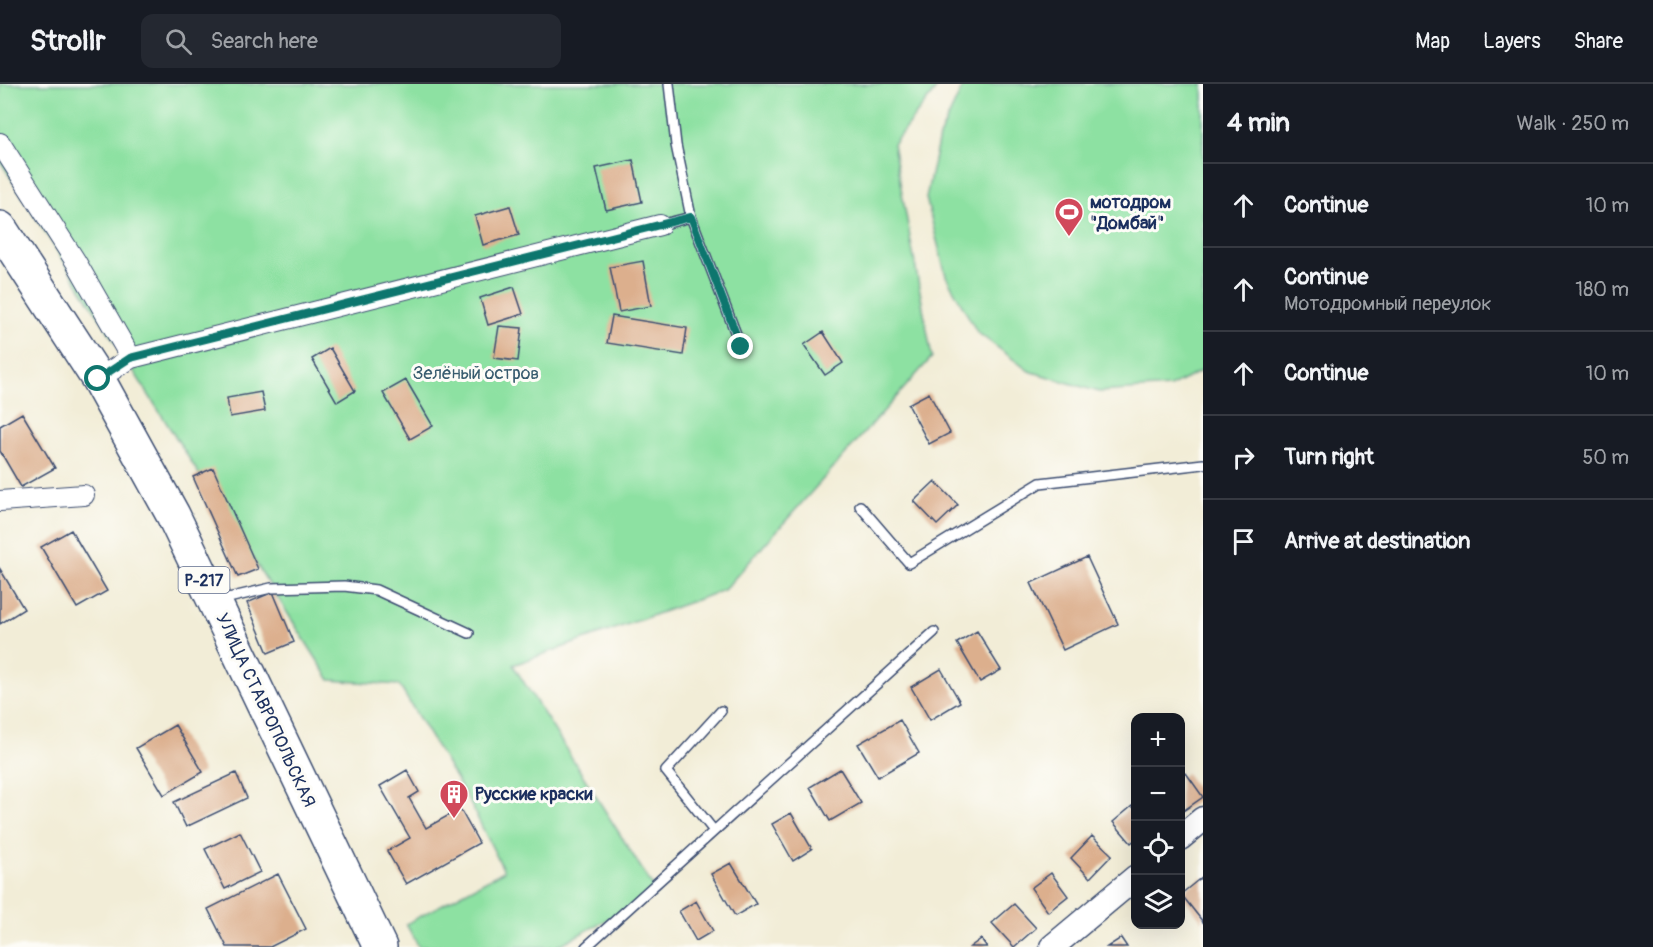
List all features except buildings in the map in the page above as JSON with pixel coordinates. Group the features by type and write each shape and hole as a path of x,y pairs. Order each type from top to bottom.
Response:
{"highway":[{"name":"УЛИЦА СТАВРОПОЛЬСКАЯ","path":"0,228 98,379 173,515 380,947"},
{"name":"УЛИЦА СТАВРОПОЛЬСКАЯ","path":"0,267 82,394 155,527 359,947"}],"street":[{"path":"0,143 76,262 130,358"},
{"path":"98,379 130,358 660,225"},
{"path":"0,501 84,495"},
{"path":"1185,834 1203,819"},
{"path":"1052,947 1131,880"}],"lane":[{"path":"669,84 676,145 691,217 741,347"},
{"path":"660,225 691,217"},
{"path":"860,506 909,563 1040,483 1203,464"},
{"path":"215,602 271,588 344,586 376,590 469,633"},
{"path":"586,947 934,632"},
{"path":"714,831 666,771 721,711"}],"green space":[{"name":"Зелёный остров","path":"0,84 940,84 893,144 932,357 724,590 513,665 657,893 556,947 419,947 406,924 504,871 467,797 399,685 330,680 0,161"},
{"name":"мотодром \"Домбай\"","path":"964,84 1203,84 1203,370 1170,387 1099,392 1029,371 977,332 946,276 926,198 939,137"}],"place":[{"name":"мотодром \"Домбай\"","path":"1069,238"},
{"name":"Русские краски","path":"454,820"}],"route":[{"path":"98,379 130,358 691,217 741,347"}]}
